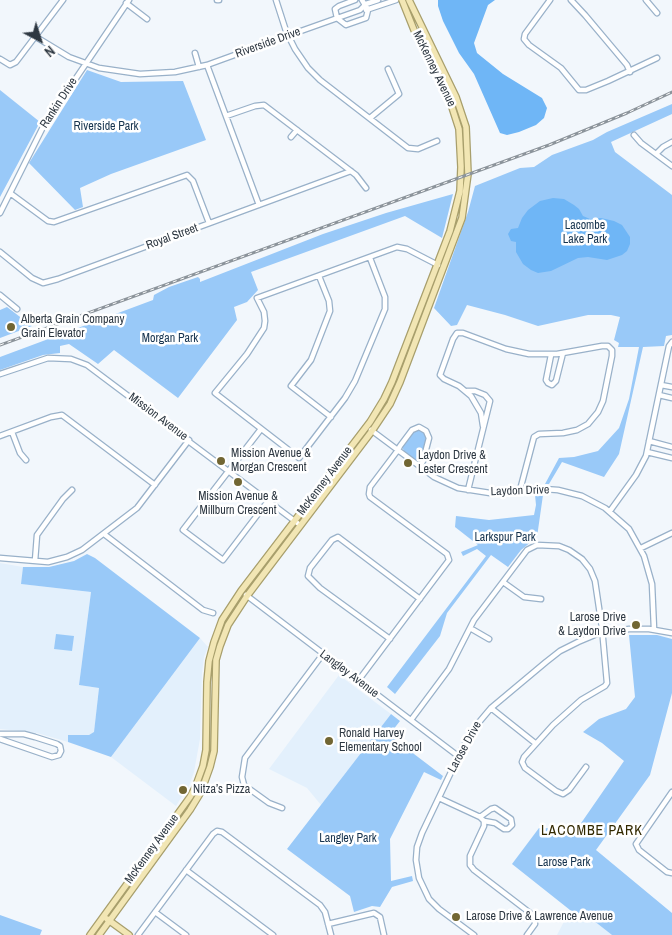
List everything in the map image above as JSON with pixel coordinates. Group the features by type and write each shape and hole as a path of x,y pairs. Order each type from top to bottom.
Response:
{"main road":[{"name":"McKenney Avenue","path":"90,935 190,797 198,781 206,750 209,661 222,620 241,591 374,415 392,382 450,231 458,204 461,144 453,108 414,30 402,0"},
{"name":"McKenney Avenue","path":"99,935 201,792 214,750 216,660 231,619 372,431 390,404 457,234 465,206 468,168 466,127 456,97 409,0"},
{"path":"104,916 129,935"}],"street":[{"path":"0,60 7,65 14,64 63,0"},
{"path":"276,0 288,36 312,72 411,149 418,149 437,141"},
{"path":"337,18 336,7 355,0"},
{"name":"Riverside Drive","path":"360,10 364,2 378,0"},
{"name":"Riverside Drive","path":"36,37 58,51 85,64 105,70 147,74 175,72 207,65 360,10 368,10 396,0"},
{"path":"550,0 525,34 524,39 529,45 561,68 577,89 586,90 630,72 657,58"},
{"path":"571,0 627,65 630,72"},
{"path":"646,0 657,13"},
{"path":"128,2 147,19"},
{"name":"Rankin Drive","path":"0,213 43,127 128,2"},
{"path":"364,2 368,10"},
{"name":"Riverside Drive","path":"337,18 343,24 348,25 364,20 368,10"},
{"path":"195,53 199,67"},
{"path":"207,65 259,205"},
{"path":"370,118 399,94 388,69"},
{"path":"226,116 262,104 359,177 366,188"},
{"path":"291,138 297,130"},
{"path":"634,135 672,166"},
{"path":"656,154 672,142"},
{"name":"Royal Street","path":"0,252 32,278 43,283 351,171"},
{"path":"10,193 48,221 54,222 187,175 193,181 209,223"},
{"path":"370,258 385,297 385,309 359,374 345,398 299,458 215,393 264,328 266,321 264,312 257,298 397,247 407,249 444,267"},
{"path":"319,276 330,303 330,311 311,360 291,386 331,417"},
{"path":"0,295 17,309"},
{"path":"483,426 477,404 467,391 445,380 440,375 457,333 463,333 516,352 534,355 551,355 602,346 610,348 612,356 602,405 594,418 580,429 567,433 539,434 534,437 520,490"},
{"path":"610,511 636,475 647,452 669,346 672,342"},
{"path":"551,355 546,380 552,385 556,381 563,353"},
{"name":"Mission Avenue","path":"0,374 42,359 59,357 76,360 96,371 300,525"},
{"path":"661,385 672,387"},
{"path":"467,391 475,391 489,398 490,404 468,490"},
{"path":"659,395 672,398"},
{"path":"0,436 59,414 155,485"},
{"name":"Laydon Drive","path":"366,426 444,482 468,490 490,493 550,489 566,491 590,499 610,511 626,526 641,548 651,579 654,630"},
{"path":"358,681 447,564 448,556 370,497 368,492 413,429 418,427 424,429 428,434 429,440 423,462 420,466"},
{"path":"261,428 183,530 223,560 268,501"},
{"path":"12,432 20,453 26,460"},
{"path":"0,558 48,562 67,557 82,550 137,508 189,440"},
{"path":"649,442 672,447"},
{"path":"647,452 672,458"},
{"path":"35,561 37,535 63,498 72,490"},
{"path":"641,548 672,533"},
{"path":"104,534 204,610 213,613"},
{"path":"390,639 320,588 308,576 310,568 332,540 338,537 420,599"},
{"path":"411,720 449,669 474,619 530,547 546,544 567,549 582,560 593,576 598,592 606,684 577,703 553,724 524,757 523,765 558,793 563,794 567,792 586,767"},
{"path":"503,582 524,597 541,599"},
{"name":"Langley Avenue","path":"241,591 458,756"},
{"path":"470,628 489,638"},
{"name":"Larose Drive","path":"474,935 434,904 427,896 419,878 416,860 418,843 458,756 474,727 491,708 553,656 578,642 602,633 628,629 672,633"},
{"path":"282,808 269,803 244,785 242,777 246,756 323,654"},
{"path":"491,708 536,743"},
{"path":"0,734 24,734 35,737 58,745 61,753 52,757 0,739"},
{"path":"672,792 636,844 638,849 672,874"},
{"path":"439,798 506,830 512,826 511,819 495,808 480,817"},
{"path":"484,821 484,826 470,856 470,865 534,916 535,924 527,935"},
{"path":"138,935 214,832 221,832 318,903 324,910 331,935"},
{"path":"186,870 273,935"},
{"path":"155,912 186,935"},
{"path":"328,924 374,913 380,917 384,935"}],"shaded area":[{"path":"438,0 495,0 488,5 474,43 477,53 503,74 542,98 547,108 544,118 536,125 507,135 500,133 474,74 459,53 443,21"},
{"path":"553,198 564,199 579,209 583,216 590,219 601,218 622,225 630,237 627,251 622,255 607,260 588,257 578,258 551,271 538,273 531,270 523,264 516,252 516,242 511,241 508,234 511,229 518,228 528,210 540,201"},
{"path":"0,563 23,567 22,584 91,592 79,685 99,688 94,733 89,735 68,735 68,742 37,733 0,729"},
{"path":"200,638 208,647 204,657 202,673 200,739 194,772 188,789 176,806 111,757"},
{"name":"Ronald Harvey Elementary School","path":"339,675 391,714 321,805 307,788 269,769"},
{"path":"570,910 589,917 612,935 557,935"}],"green space":[{"name":"Riverside Park","path":"87,70 121,82 183,81 206,140 111,174 80,188 83,207 75,210 29,163"},
{"path":"0,90 40,122 0,197"},
{"name":"Lacombe Lake Park","path":"672,104 672,114 611,142 615,152 672,195 672,335 666,336 664,346 643,347 619,454 604,477 562,462 549,484 545,484 559,458 574,457 598,451 619,428 629,399 639,347 618,347 619,343 614,340 620,317 611,315 588,315 538,326 467,305 457,325 451,326 434,308 468,212 475,186 520,168 534,167 552,155 593,140"},
{"name":"Morgan Park","path":"453,194 442,238 405,216 251,272 258,290 247,302 234,307 237,320 178,398 114,350 98,364 69,344 60,346 60,353 43,355 0,370 0,357 153,300 154,295 169,287 198,277 200,282 323,234 386,213"},
{"path":"7,307 32,326 0,338 0,310"},
{"path":"419,429 425,432 427,438 421,460 417,461 404,451 402,447 414,431"},
{"name":"Larkspur Park","path":"535,495 543,495 537,537 521,550 508,567 491,555 447,613 440,636 395,694 387,687 486,556 477,549 463,556 461,552 478,545 455,527 456,516 489,520 534,515"},
{"path":"87,554 95,558 200,638 111,757 68,742 68,735 89,735 94,732 99,688 79,685 91,592 21,584 23,567 49,567 74,561"},
{"path":"56,634 74,636 72,651 54,649"},
{"name":"Larose Park","path":"629,635 657,635 672,639 672,693 650,775 596,850 672,913 672,935 612,935 589,917 570,910 512,864 539,828 577,829 624,761 602,743 583,732 599,719 626,709 635,697"},
{"name":"Langley Park","path":"391,714 400,721 389,735 443,776 441,780 424,772 390,839 391,881 412,876 413,881 392,887 380,907 372,906 354,912 350,896 287,849"},
{"path":"0,915 42,930 40,935 0,935"}],"railway":[{"path":"0,345 549,145 672,92"}],"place":[{"name":"Alberta Grain Company Grain Elevator","path":"11,327"},
{"name":"Mission Avenue & Morgan Crescent","path":"221,461"},
{"name":"Laydon Drive & Lester Crescent","path":"408,463"},
{"name":"Mission Avenue & Millburn Crescent","path":"238,482"},
{"name":"Larose Drive & Laydon Drive","path":"636,625"},
{"name":"Ronald Harvey Elementary School","path":"329,741"},
{"name":"Nitza’s Pizza","path":"183,790"},
{"name":"Larose Drive & Lawrence Avenue","path":"456,917"}],"district":[{"name":"LACOMBE PARK","path":"592,831"}]}
